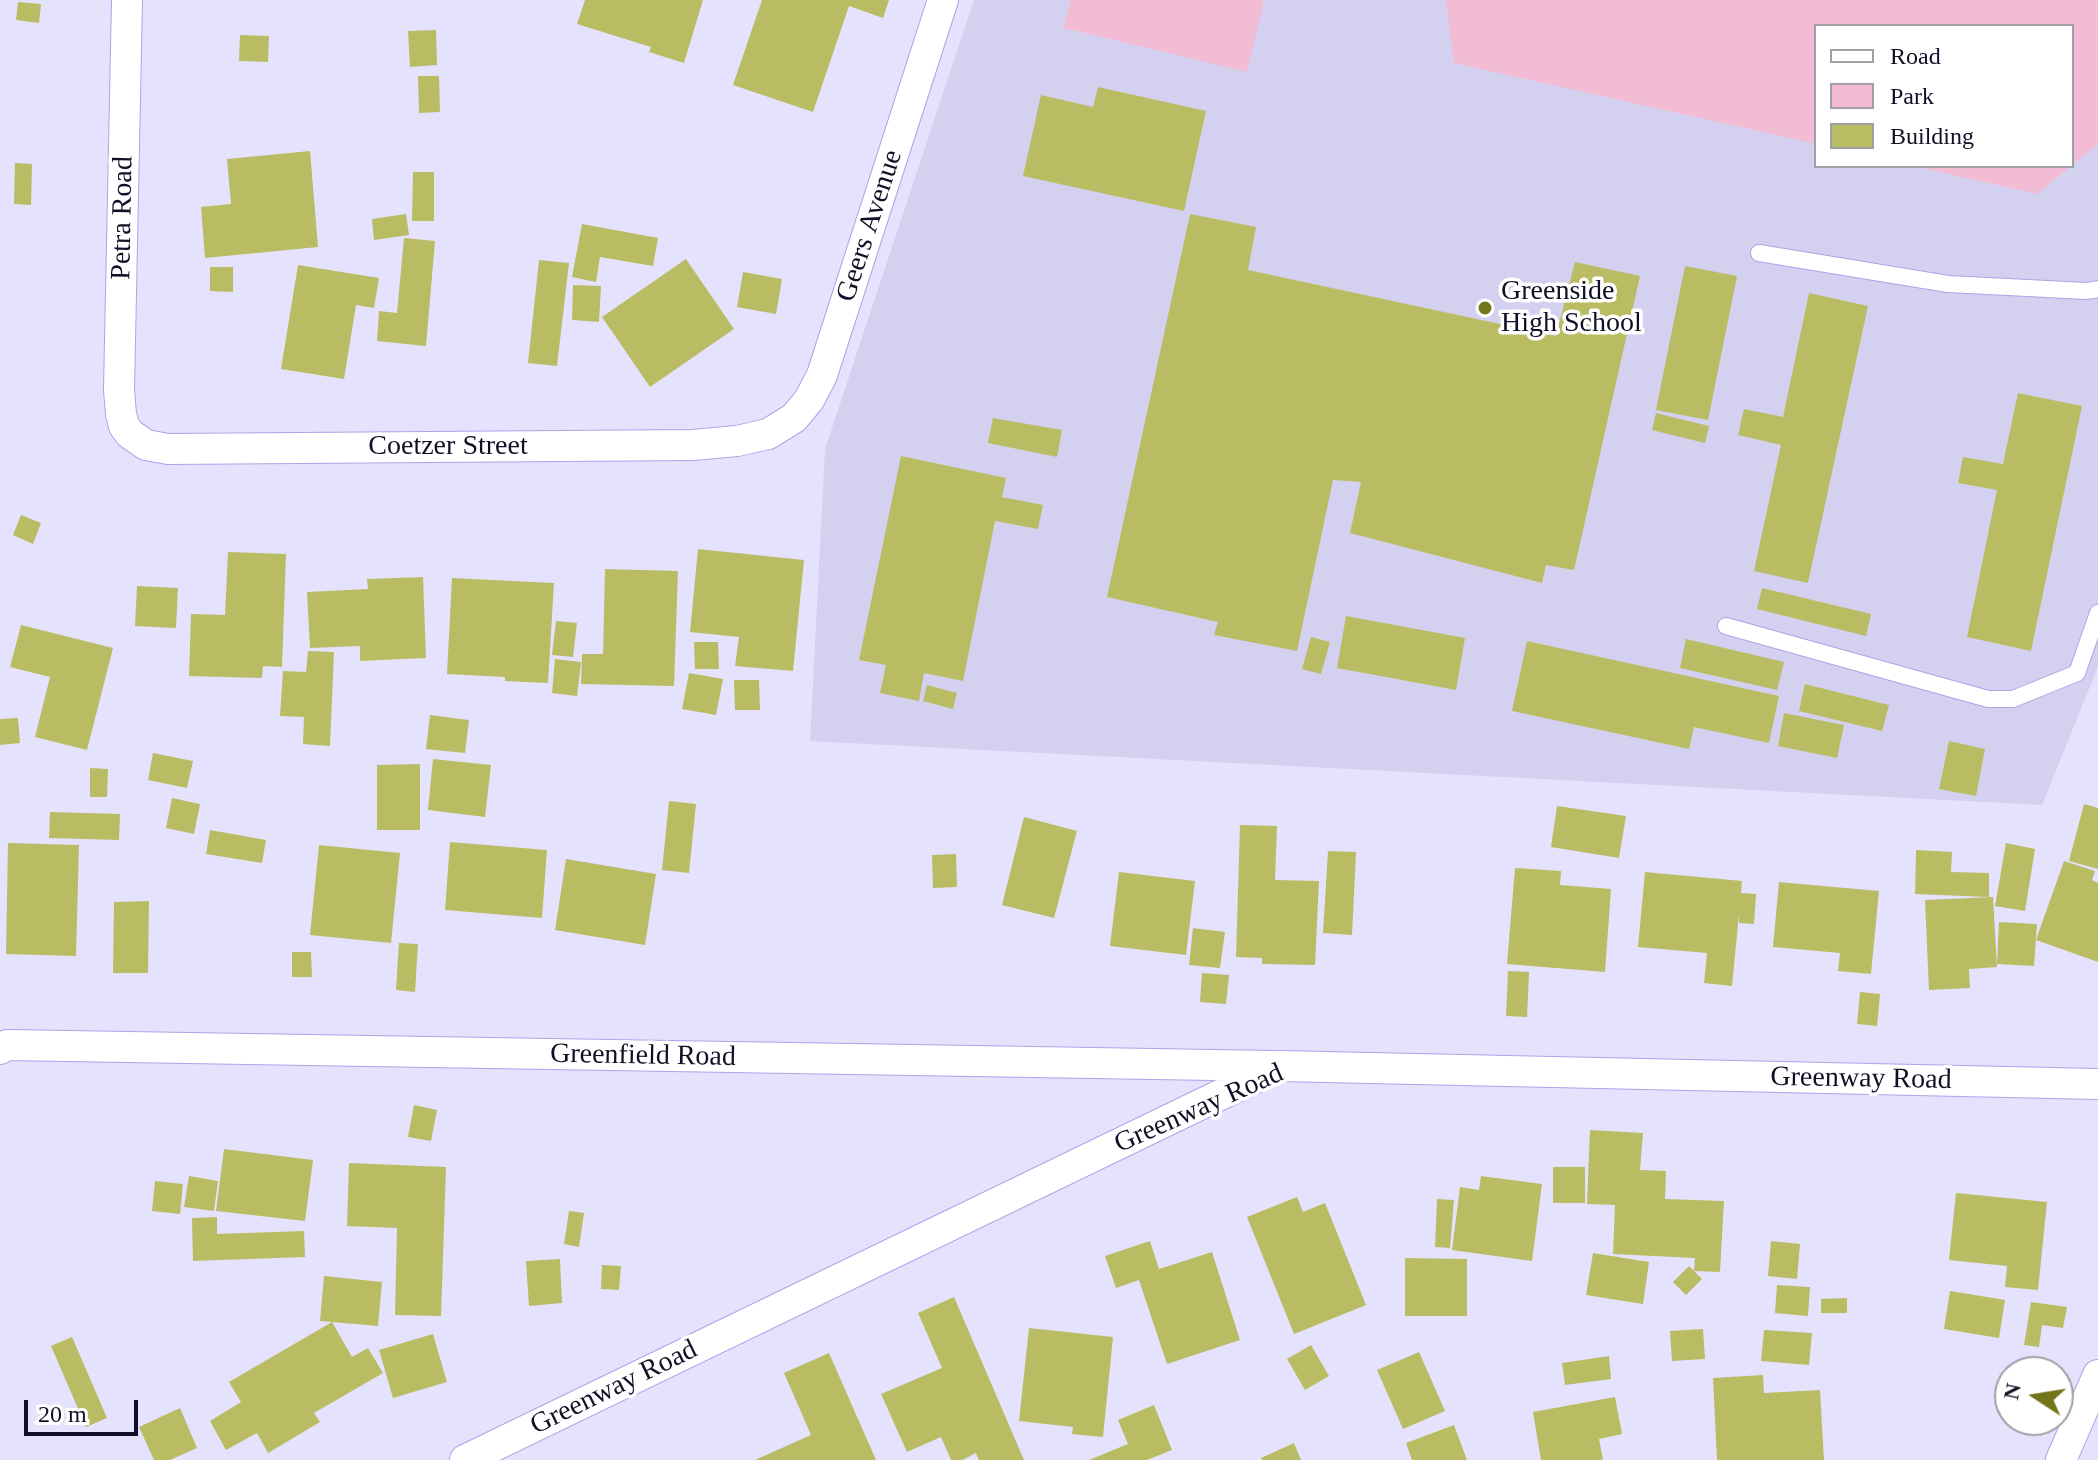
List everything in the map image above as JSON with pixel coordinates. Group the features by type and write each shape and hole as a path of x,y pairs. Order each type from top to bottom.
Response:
{"street":[{"name":"Petra Road","path":"127,0 119,390 124,426 130,434"},
{"name":"Geers Avenue","path":"768,434 794,418 809,400 822,375 943,0"},
{"name":"Coetzer Street","path":"130,434 146,445 168,449 693,445 737,441 768,434"},
{"name":"Greenfield Road","path":"2,1046 1280,1066"},
{"name":"Greenway Road","path":"465,1460 1280,1066 2098,1084"},
{"path":"2061,1460 2098,1375"}],"lane":[{"path":"1759,253 1948,284 2098,289"},
{"path":"1726,626 1988,699 2013,699 2077,673 2098,613"}],"shaded area":[{"name":"Greenside High School","path":"974,0 2098,0 2098,667 2042,805 810,741 825,449"}],"green space":[{"path":"1070,0 1264,0 1247,72 1064,28"},
{"path":"1446,0 2098,0 2098,144 2074,163 2074,24 1814,24 1814,144 1454,63"},
{"path":"1923,168 2069,168 2037,194"}],"building":[{"path":"585,0 703,0 684,63 649,52 651,47 577,24"},
{"path":"762,0 889,0 883,18 849,6 813,112 733,85"},
{"path":"18,2 41,4 39,23 16,20"},
{"path":"436,30 437,65 410,67 408,31"},
{"path":"240,35 269,36 268,62 239,61"},
{"path":"418,76 439,76 440,112 419,113"},
{"path":"1098,87 1206,111 1184,211 1023,176 1041,95 1093,107"},
{"path":"310,151 318,247 205,258 201,207 231,204 227,159"},
{"path":"15,163 32,164 31,205 14,204"},
{"path":"413,172 434,172 434,221 412,221"},
{"path":"406,214 409,235 374,240 372,219"},
{"path":"1190,214 1256,227 1248,270 1556,336 1575,262 1640,276 1574,570 1546,565 1542,583 1350,533 1361,482 1333,480 1297,651 1214,635 1218,622 1107,597"},
{"path":"582,224 658,238 653,266 600,257 596,282 572,277"},
{"path":"404,238 435,241 426,346 377,341 379,311 397,313"},
{"path":"686,259 734,329 650,387 602,317"},
{"path":"539,260 569,263 557,366 528,363"},
{"path":"298,265 379,278 374,308 356,305 344,379 281,369"},
{"path":"1685,266 1737,276 1708,420 1656,410"},
{"path":"210,267 233,267 233,292 210,291"},
{"path":"743,272 782,279 776,314 737,307"},
{"path":"573,285 601,286 599,322 572,320"},
{"path":"1809,293 1868,306 1808,583 1754,571 1781,445 1738,435 1744,409 1783,417"},
{"path":"2018,393 2082,406 2031,651 1967,637 1997,490 1958,483 1963,457 2003,464"},
{"path":"1656,413 1709,426 1705,443 1652,430"},
{"path":"993,418 1062,430 1057,457 988,443"},
{"path":"901,456 1006,478 1002,497 1043,505 1038,529 995,521 963,681 924,673 919,701 880,693 886,665 859,660"},
{"path":"21,515 41,523 33,544 13,535"},
{"path":"698,549 804,560 793,671 735,666 739,637 690,632"},
{"path":"228,552 286,554 282,667 263,666 262,678 189,676 191,614 225,615"},
{"path":"605,569 678,571 674,686 581,684 582,654 603,654"},
{"path":"423,577 426,658 360,661 360,646 310,648 307,592 368,589 367,579"},
{"path":"452,578 554,583 548,683 447,674"},
{"path":"137,586 178,588 176,628 135,626"},
{"path":"1762,588 1871,614 1866,636 1757,609"},
{"path":"1346,616 1465,638 1456,690 1337,668"},
{"path":"556,621 577,623 573,657 552,655"},
{"path":"21,625 113,648 87,750 35,737 50,677 10,667"},
{"path":"1311,637 1330,642 1321,674 1302,669"},
{"path":"1686,639 1784,662 1777,690 1680,668"},
{"path":"1527,641 1779,696 1769,743 1694,727 1689,749 1512,711"},
{"path":"694,642 718,642 719,669 695,669"},
{"path":"308,651 334,652 330,746 303,744 304,717 280,716 283,671 306,672"},
{"path":"555,659 581,662 577,696 552,693"},
{"path":"689,673 723,679 716,715 682,709"},
{"path":"734,680 759,680 760,710 735,710"},
{"path":"1805,684 1889,705 1882,731 1799,711"},
{"path":"927,685 957,693 953,709 923,701"},
{"path":"1784,713 1844,725 1837,758 1778,746"},
{"path":"430,715 469,720 465,753 426,749"},
{"path":"18,718 20,743 0,745 0,719"},
{"path":"1949,741 1985,749 1976,796 1939,789"},
{"path":"153,753 193,761 187,788 148,780"},
{"path":"433,759 491,765 485,817 428,810"},
{"path":"420,764 420,830 377,830 377,765"},
{"path":"90,768 108,769 107,797 90,797"},
{"path":"172,798 200,804 194,834 166,828"},
{"path":"669,801 696,804 689,873 662,870"},
{"path":"2084,804 2098,808 2098,869 2069,861"},
{"path":"1557,806 1626,816 1619,858 1551,847"},
{"path":"50,812 120,814 119,840 49,838"},
{"path":"1024,817 1077,831 1054,918 1002,905"},
{"path":"1240,825 1277,826 1275,880 1319,881 1315,965 1262,964 1262,958 1236,957"},
{"path":"210,830 266,840 262,863 206,854"},
{"path":"450,842 547,850 542,918 445,910"},
{"path":"8,843 79,845 76,956 6,954"},
{"path":"2006,843 2035,849 2025,911 1995,906"},
{"path":"319,845 400,853 391,943 310,935"},
{"path":"1916,850 1952,852 1951,872 1989,873 1989,897 1915,894"},
{"path":"1328,851 1356,852 1352,935 1323,933"},
{"path":"956,854 957,887 933,888 932,855"},
{"path":"566,859 656,874 645,945 555,930"},
{"path":"2064,861 2095,871 2092,880 2098,883 2098,962 2036,940"},
{"path":"1515,868 1561,871 1560,885 1611,889 1605,972 1507,964"},
{"path":"1119,872 1195,881 1186,955 1110,946"},
{"path":"1645,872 1742,881 1741,893 1756,894 1754,924 1739,923 1739,914 1732,986 1704,983 1707,953 1638,947"},
{"path":"1779,882 1879,891 1871,974 1838,971 1840,953 1773,947"},
{"path":"1993,897 1997,967 1969,969 1970,988 1929,990 1925,900"},
{"path":"149,901 148,973 113,973 114,902"},
{"path":"1999,922 2037,924 2034,966 1997,964"},
{"path":"1193,928 1225,932 1220,968 1189,965"},
{"path":"399,943 418,944 415,992 396,990"},
{"path":"292,952 311,952 312,977 292,977"},
{"path":"1508,971 1529,972 1527,1017 1506,1016"},
{"path":"1202,973 1229,975 1226,1004 1200,1002"},
{"path":"1860,992 1880,994 1877,1026 1857,1024"},
{"path":"414,1105 437,1110 431,1141 408,1137"},
{"path":"1590,1130 1643,1133 1640,1170 1666,1171 1665,1199 1724,1201 1720,1272 1694,1271 1695,1258 1613,1254 1615,1205 1587,1204"},
{"path":"224,1149 313,1160 305,1221 216,1211"},
{"path":"349,1163 446,1167 441,1316 395,1315 397,1228 347,1226"},
{"path":"1553,1167 1585,1167 1585,1203 1553,1203"},
{"path":"189,1176 218,1181 214,1211 184,1207"},
{"path":"1481,1176 1542,1184 1532,1261 1452,1250 1460,1187 1479,1190"},
{"path":"155,1181 183,1184 180,1214 152,1211"},
{"path":"1956,1193 2047,1202 2038,1290 2005,1287 2007,1266 1949,1260"},
{"path":"1297,1197 1303,1212 1325,1203 1366,1305 1294,1334 1247,1217"},
{"path":"1437,1199 1454,1200 1450,1248 1435,1247"},
{"path":"569,1211 584,1213 579,1247 564,1244"},
{"path":"217,1217 217,1234 304,1231 305,1257 193,1261 192,1218"},
{"path":"1150,1241 1159,1269 1212,1252 1240,1340 1167,1364 1139,1280 1116,1288 1105,1256"},
{"path":"1771,1241 1800,1244 1797,1279 1768,1276"},
{"path":"1593,1253 1649,1262 1643,1304 1586,1295"},
{"path":"1405,1258 1467,1259 1467,1316 1405,1316"},
{"path":"560,1259 562,1303 529,1306 526,1261"},
{"path":"602,1265 621,1266 619,1290 601,1289"},
{"path":"1689,1266 1702,1279 1686,1295 1673,1282"},
{"path":"324,1276 382,1282 378,1326 320,1321"},
{"path":"1777,1285 1810,1287 1808,1316 1775,1313"},
{"path":"1950,1291 2005,1300 1999,1338 1944,1329"},
{"path":"954,1297 1024,1460 979,1460 976,1453 962,1460 951,1460 941,1437 907,1452 881,1394 942,1368 918,1313"},
{"path":"1847,1298 1847,1313 1821,1313 1821,1299"},
{"path":"2031,1302 2067,1307 2063,1328 2042,1325 2039,1347 2024,1345"},
{"path":"332,1322 352,1357 368,1348 383,1373 314,1413 320,1422 268,1453 257,1433 226,1450 210,1421 241,1402 229,1382"},
{"path":"1029,1328 1113,1337 1103,1437 1072,1434 1073,1427 1019,1421"},
{"path":"1703,1329 1705,1359 1672,1361 1670,1331"},
{"path":"1764,1330 1812,1333 1809,1365 1761,1361"},
{"path":"433,1334 447,1382 393,1398 379,1350"},
{"path":"72,1337 107,1418 86,1427 51,1346"},
{"path":"1311,1345 1329,1376 1305,1390 1287,1359"},
{"path":"1419,1352 1445,1411 1403,1429 1377,1370"},
{"path":"829,1353 876,1460 755,1460 811,1435 784,1373"},
{"path":"1609,1356 1611,1379 1565,1385 1562,1363"},
{"path":"1763,1375 1764,1393 1820,1390 1824,1460 1717,1460 1713,1378"},
{"path":"1615,1397 1622,1434 1599,1439 1603,1460 1541,1460 1533,1412"},
{"path":"1154,1405 1172,1450 1147,1460 1089,1460 1128,1444 1118,1420"},
{"path":"180,1408 197,1448 170,1460 154,1460 139,1427"},
{"path":"1454,1425 1467,1460 1412,1460 1406,1443"},
{"path":"1294,1443 1301,1460 1261,1458"}],"place":[{"name":"Greenside High School","path":"1485,308"}]}
